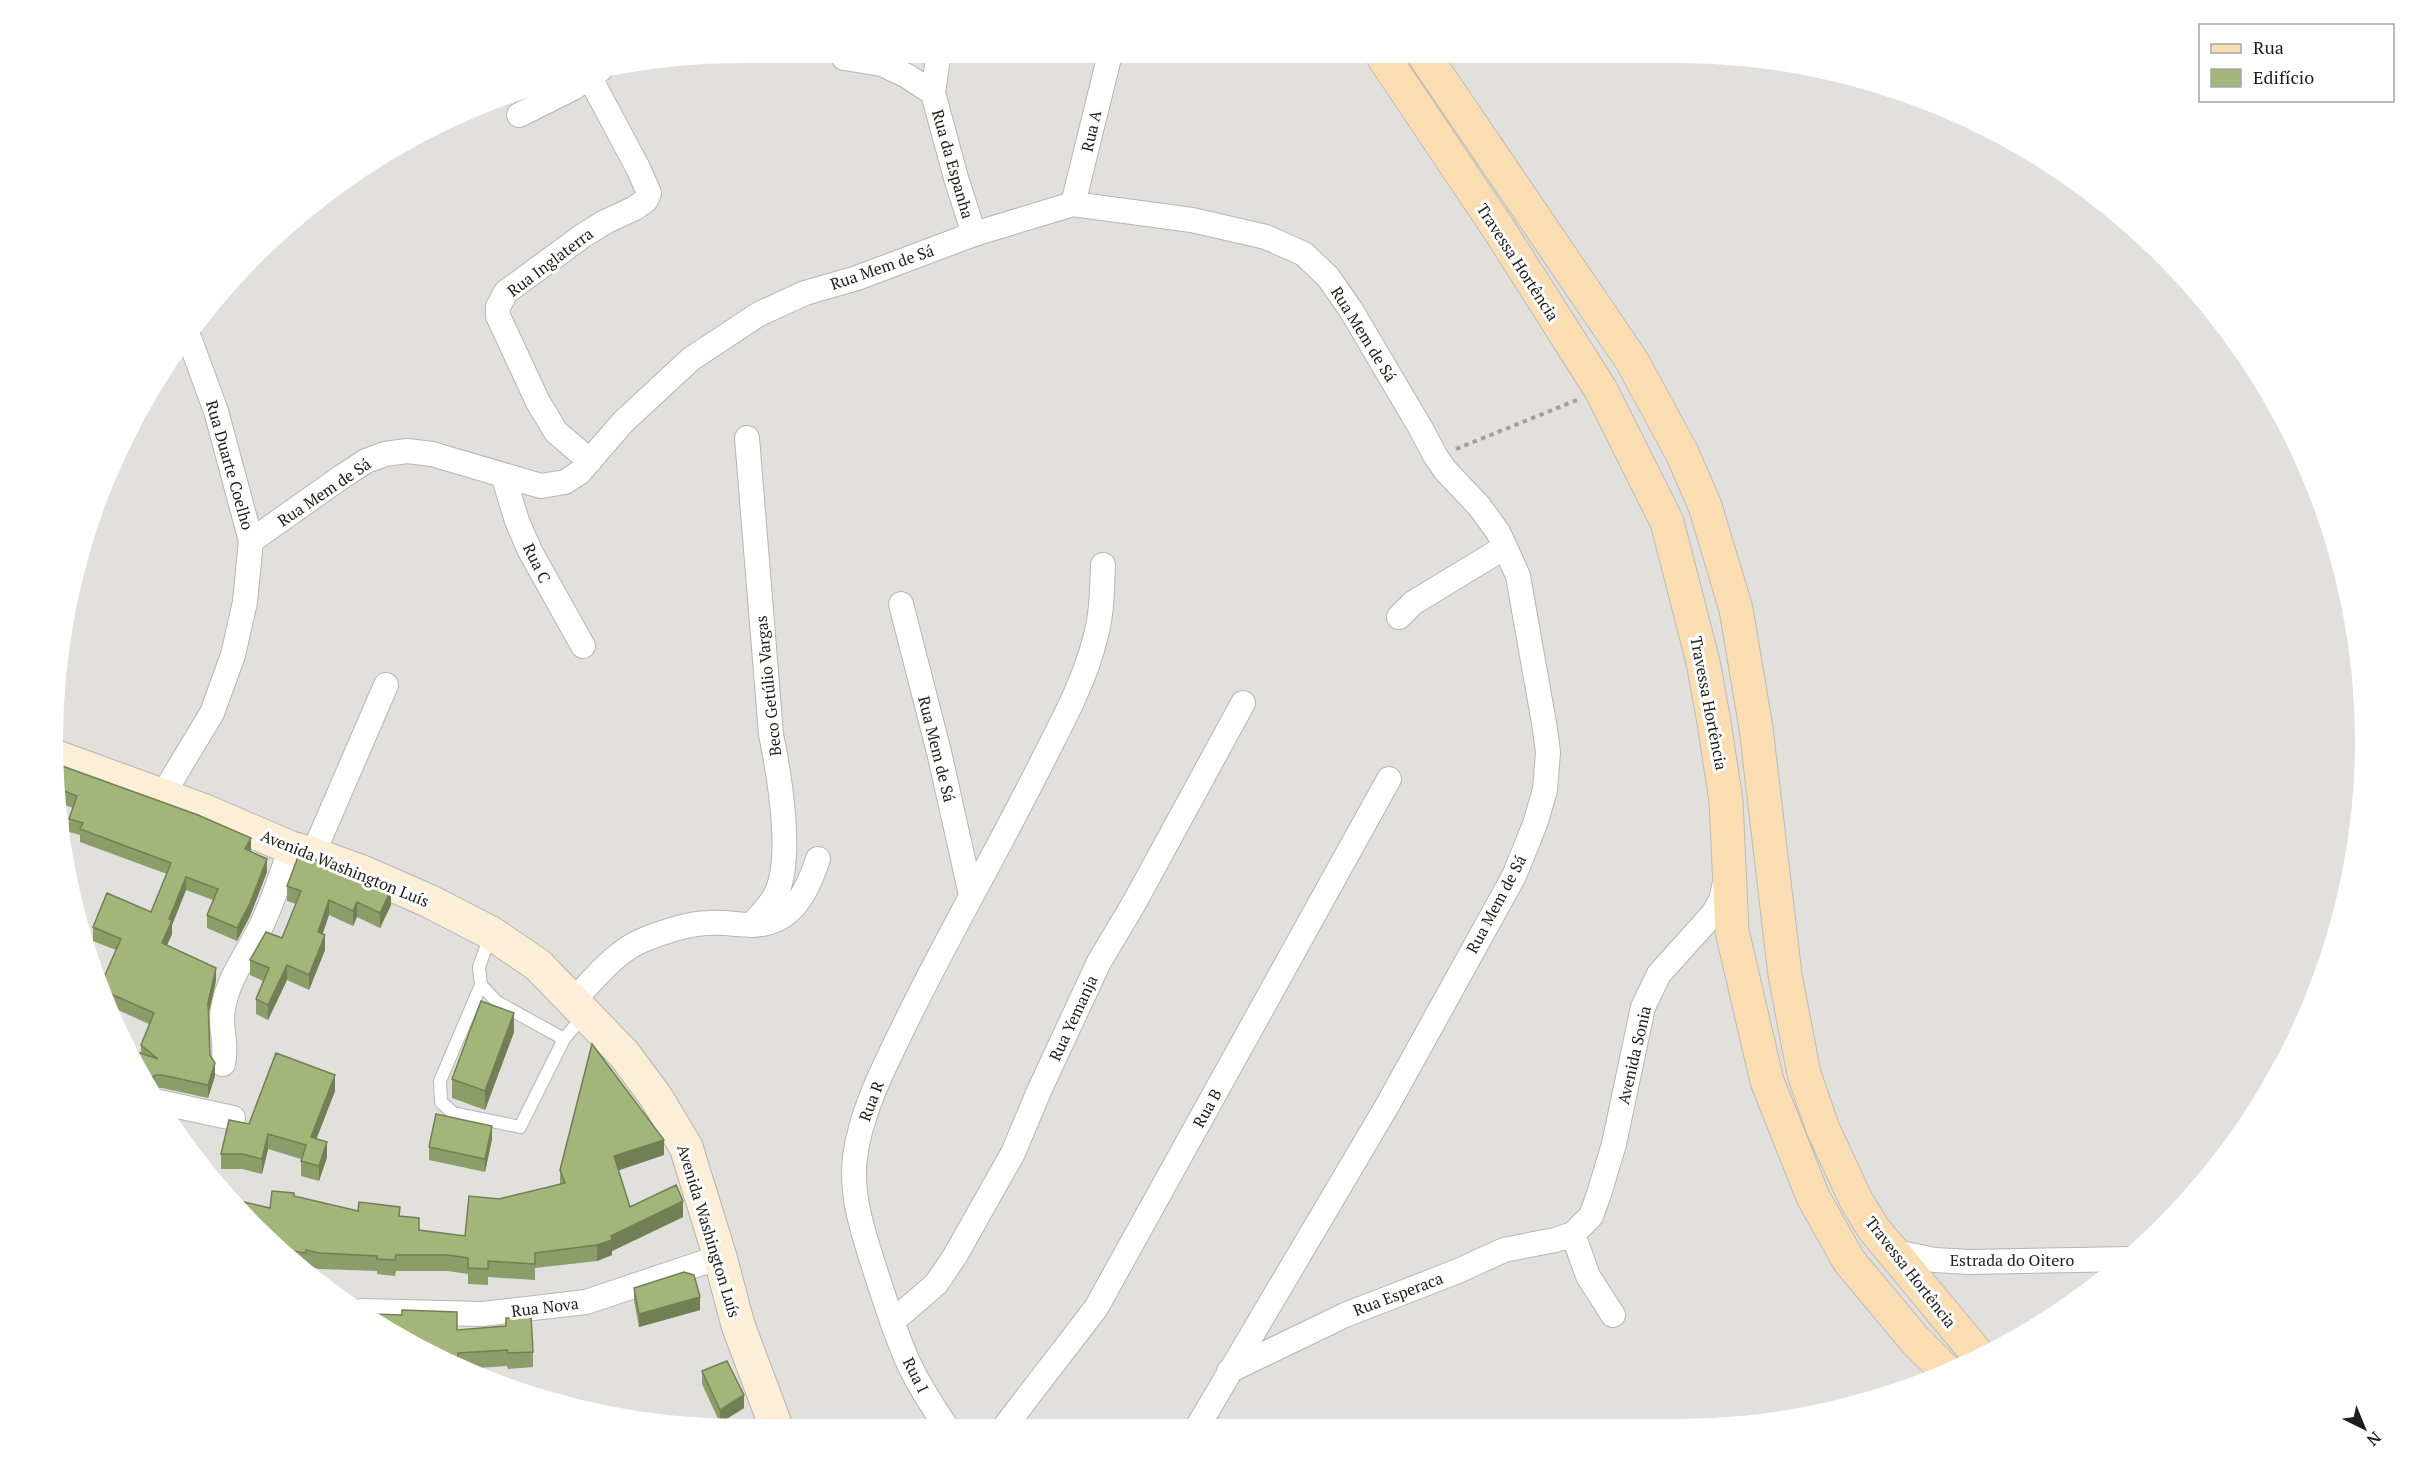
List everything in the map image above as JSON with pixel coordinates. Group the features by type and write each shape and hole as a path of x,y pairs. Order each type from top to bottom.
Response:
{"main road":[{"name":"Travessa Hortência","path":"1387,63 1500,231 1602,390 1667,522 1703,662 1726,801 1732,931 1767,1081 1792,1149 1813,1197 1849,1261 1915,1340 1940,1365"},
{"name":"Travessa Hortência","path":"1429,63 1632,361 1683,453 1705,506 1722,560 1743,645 1756,728 1783,965 1804,1074 1823,1129 1856,1200 1873,1228 1974,1350"},
{"name":"Avenida Washington Luís","path":"63,759 205,811 429,901 491,933 538,965 624,1054 686,1148 720,1257 738,1325 771,1419"}],"street":[{"path":"876,63 908,76 933,93 937,63"},
{"name":"Rua A","path":"1073,204 1108,63"},
{"name":"Rua Inglaterra","path":"590,461 556,432 538,402 498,316 498,307 506,292 581,237 605,222 635,208 645,200 649,193 597,79"},
{"path":"519,115 582,82"},
{"name":"Rua da Espanha","path":"933,93 974,234"},
{"name":"Rua Mem de Sá","path":"251,541 366,461 386,454 407,451 432,453 541,486 555,485 579,473 623,422 691,359 759,314 805,293 888,267 974,234 1073,204 1192,220 1266,237 1304,254 1328,277 1351,310 1445,470 1479,506 1498,532 1518,576 1548,752 1545,790 1535,824 1514,876 1387,1106 1282,1286 1229,1371"},
{"name":"Rua Duarte Coelho","path":"162,796 212,713 233,655 245,602 251,541 216,411 191,344"},
{"name":"Beco Getúlio Vargas","path":"747,438 771,734 779,776 783,825 782,867 778,889 773,899 752,925"},
{"name":"Rua C","path":"503,474 517,521 530,551 583,646"},
{"path":"1399,617 1413,603 1505,547"},
{"path":"971,895 1007,832 1086,668 1095,640 1101,608 1103,565"},
{"name":"Rua Mem de Sá","path":"901,604 939,752 971,895"},
{"path":"223,1064 227,1048 222,1027 223,1009 236,971 302,851 386,686"},
{"name":"Rua Yemanja","path":"892,1323 936,1284 955,1256 1013,1153 1098,962 1138,895 1243,703"},
{"name":"Rua B","path":"1011,1419 1096,1308 1389,778"},
{"name":"Avenida Sonia","path":"1573,1234 1591,1216 1599,1194 1614,1144 1643,1007 1659,974 1713,915 1721,900 1727,878 1726,801"},
{"path":"580,1006 626,949 641,940 664,932 707,923 752,925 780,918 792,910 806,890 818,859"},
{"name":"Rua R","path":"892,1323 861,1227 855,1192 855,1157 860,1130 883,1069 939,953 971,895"},
{"path":"169,1104 233,1118"},
{"path":"1573,1234 1588,1276 1613,1315"},
{"name":"Rua Esperaca","path":"1229,1371 1345,1315 1458,1271 1504,1250 1573,1234"},
{"name":"Estrada do Oitero","path":"1895,1252 1935,1260 1969,1262 2114,1259"},
{"name":"Rua Nova","path":"374,1311 482,1314 577,1303 720,1257"},
{"name":"Rua I","path":"892,1323 909,1365 940,1419"},
{"path":"1202,1419 1229,1371"}],"lane":[{"path":"491,933 479,967 481,985 440,1081 441,1102 453,1113 520,1126 580,1006"},
{"path":"481,985 497,1002 564,1039"}],"path":[{"path":"1436,457 1602,390"}],"building":[{"path":"64,766 198,815 251,838 245,849 267,859 250,903 237,928 207,915 218,889 186,877 162,943 216,968 208,1003 210,1055 215,1063 208,1085 162,1075 152,1077 139,1053 158,1059 141,1045 154,1013 113,995 105,975 121,939 93,927 107,893 151,912 171,863 80,829 83,823 69,819 77,796 65,791"},
{"path":"298,857 313,862 314,859 391,890 380,913 357,902 353,911 329,900 318,932 325,935 309,975 287,965 268,1005 256,999 269,968 250,960 266,932 282,938 301,891 287,886"},
{"path":"481,1001 514,1013 485,1091 452,1079"},
{"path":"592,1044 664,1140 614,1156 630,1207 676,1185 683,1201 611,1236 612,1240 597,1245 535,1253 535,1264 488,1261 488,1269 468,1268 468,1258 448,1255 396,1255 395,1260 377,1259 377,1256 319,1253 306,1250 306,1253 294,1251 245,1202 270,1208 272,1191 294,1193 294,1196 358,1211 359,1202 400,1207 399,1216 419,1218 419,1230 465,1236 469,1196 499,1199 565,1183 560,1170"},
{"path":"276,1053 335,1075 311,1137 327,1142 319,1166 301,1161 306,1145 268,1134 262,1159 242,1154 221,1154 229,1120 249,1124"},
{"path":"436,1114 492,1126 485,1159 429,1147"},
{"path":"684,1272 694,1275 700,1297 639,1314 634,1288"},
{"path":"402,1310 457,1312 457,1330 506,1326 506,1318 531,1316 533,1352 508,1353 507,1350 458,1353 458,1356 379,1314 402,1315"},
{"path":"727,1361 744,1395 720,1410 702,1371"}]}
